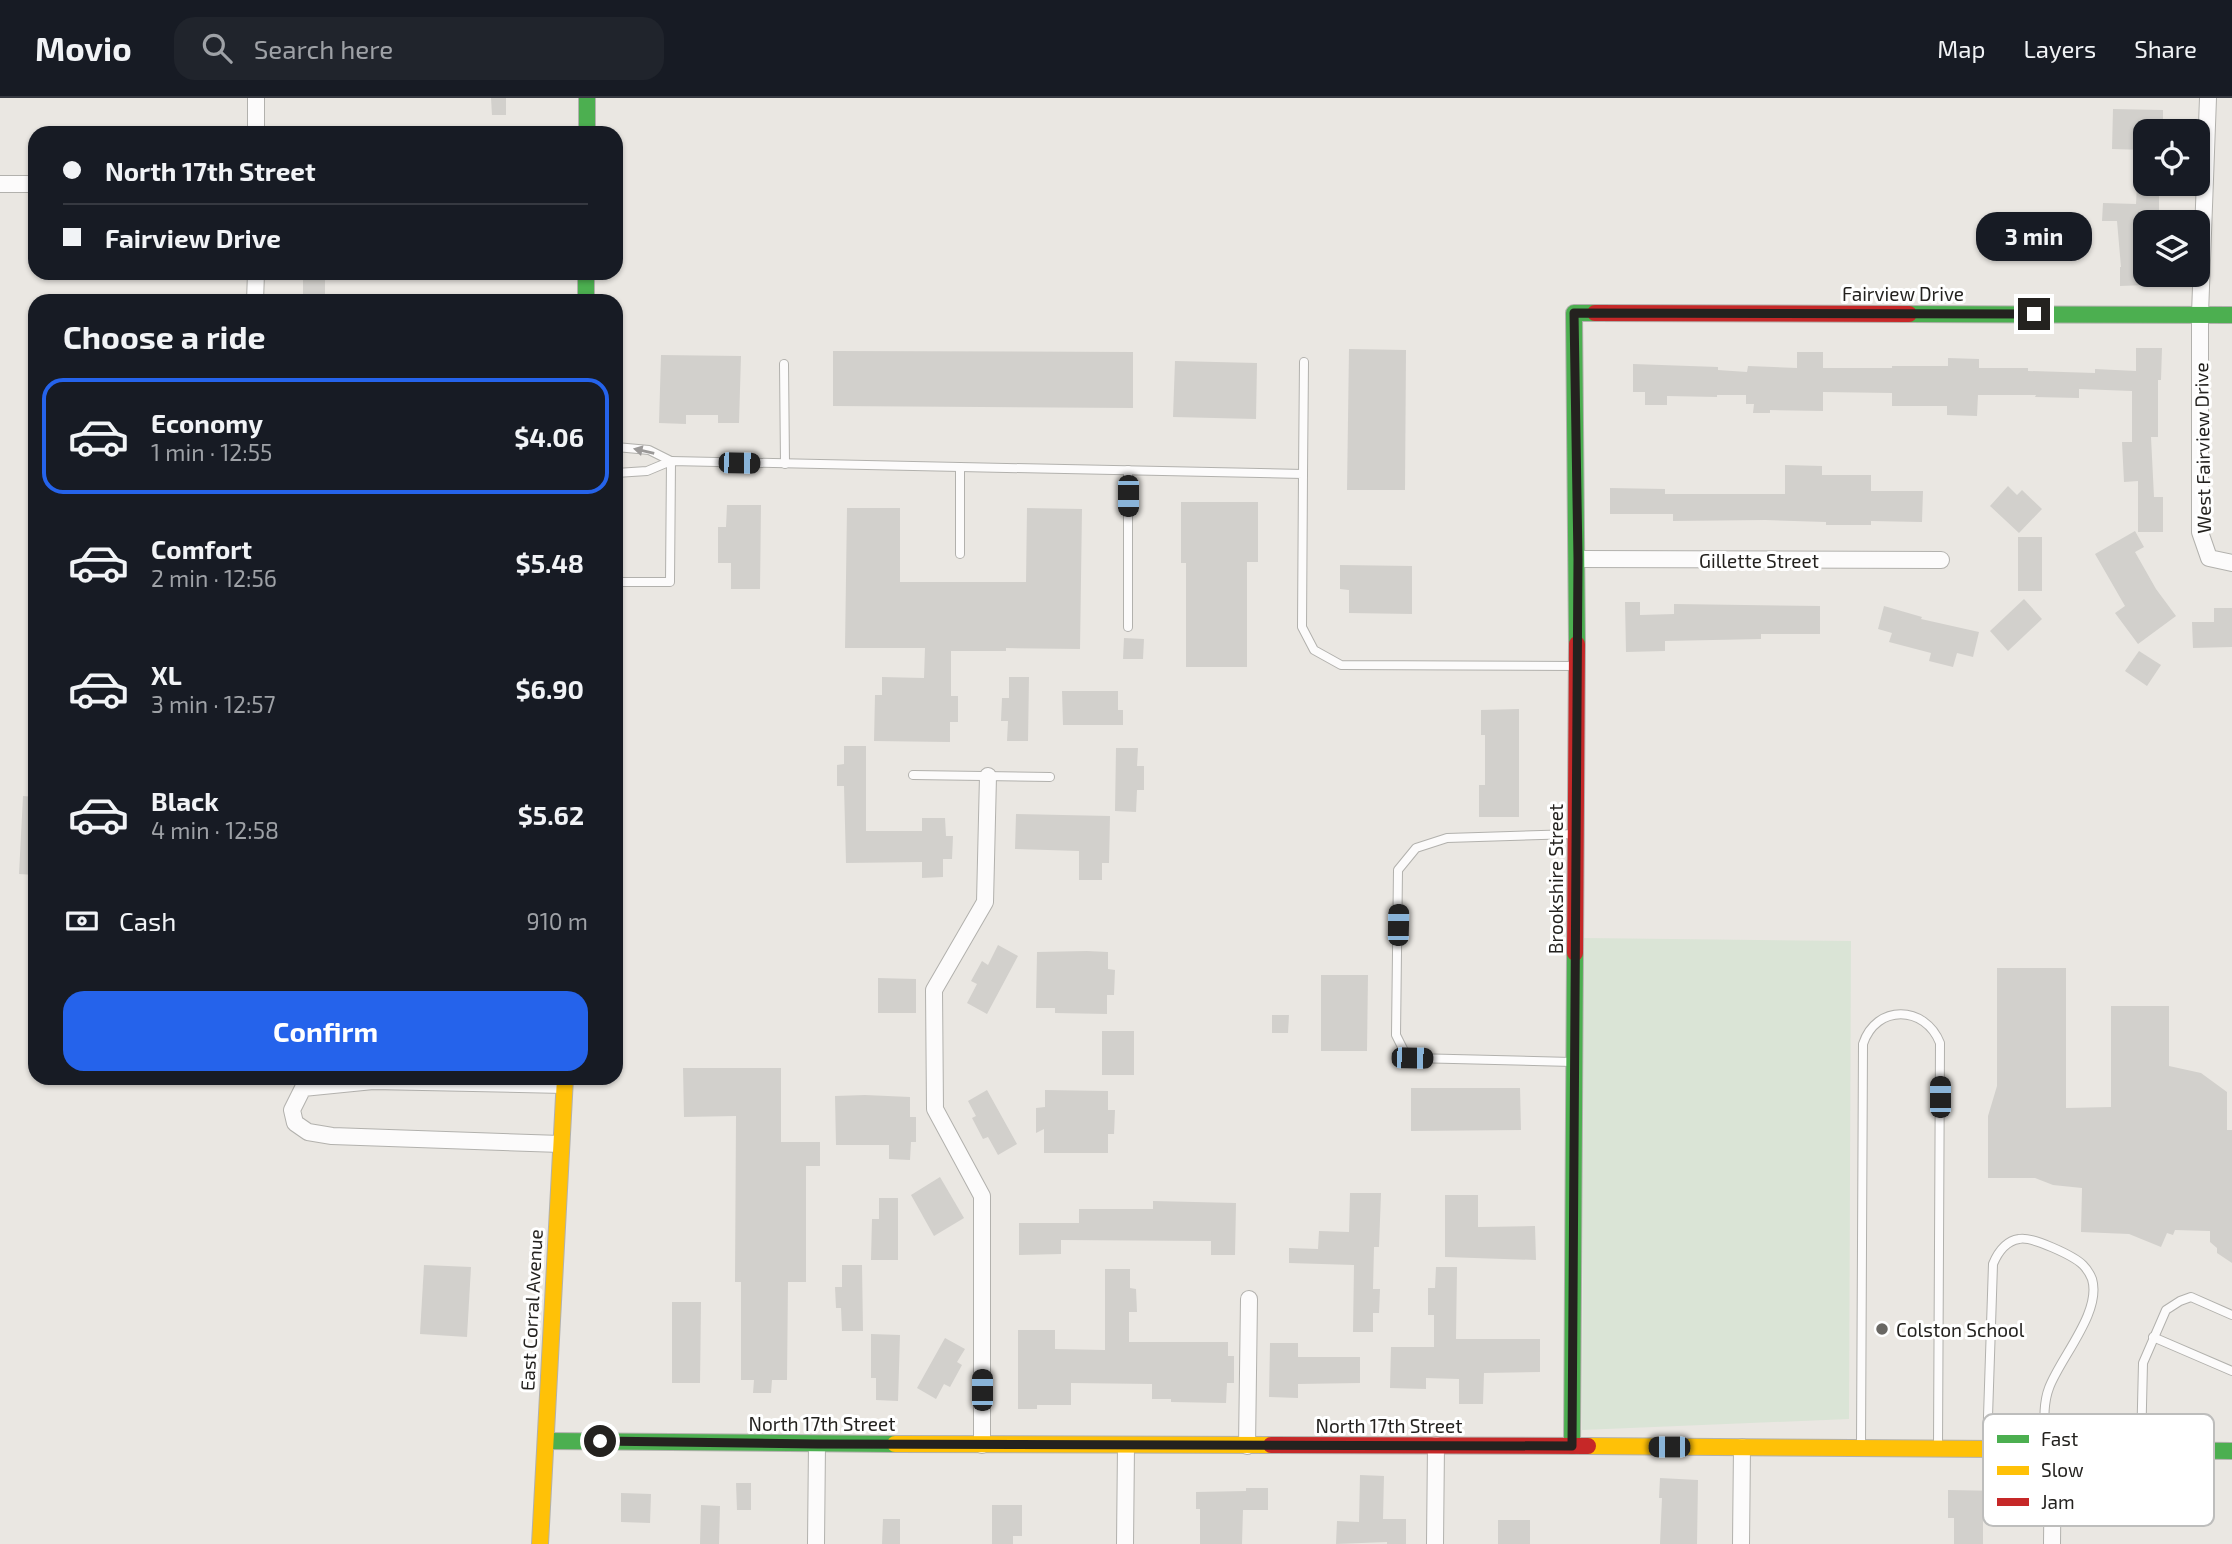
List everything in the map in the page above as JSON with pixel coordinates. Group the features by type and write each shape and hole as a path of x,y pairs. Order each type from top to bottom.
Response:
{"street":[{"path":"256,98 256,126"},
{"path":"587,98 587,126"},
{"path":"2200,314 2208,98"},
{"path":"0,184 28,184"},
{"name":"Fairview Drive","path":"1574,313 2232,315"},
{"name":"Brookshire Street","path":"1572,1446 1578,559 1574,313"},
{"name":"West Fairview Drive","path":"2200,314 2200,532 2209,558 2232,563"},
{"name":"Gillette Street","path":"1578,559 1941,560"},
{"path":"982,1445 982,1196 935,1109 934,990 985,902 988,776"},
{"path":"326,1085 303,1087 292,1110 295,1123 308,1132 332,1136 561,1143"},
{"name":"East Corral Avenue","path":"540,1544 564,1085"},
{"path":"1247,1446 1249,1299"},
{"name":"North 17th Street","path":"546,1441 1983,1450"},
{"path":"816,1544 817,1444"},
{"path":"1125,1544 1126,1446"},
{"path":"1435,1544 1436,1446"},
{"path":"1741,1544 1742,1447"},
{"name":"North 17th Street","path":"2214,1451 2232,1451"},
{"path":"2051,1526 2052,1544"}],"lane":[{"path":"1304,362 1302,626 1314,650 1341,665 1577,666"},
{"path":"784,364 785,464"},
{"path":"623,448 649,450 671,461"},
{"path":"623,473 647,471 671,461 1303,474"},
{"path":"623,582 670,582 671,461"},
{"path":"960,467 960,554"},
{"path":"1128,470 1128,626"},
{"path":"913,775 1050,777"},
{"path":"1575,1062 1412,1058 1404,1051 1396,1035 1398,870 1416,848 1447,838 1576,834"},
{"path":"1861,1448 1863,1044 1869,1031 1878,1022 1889,1016 1902,1014 1926,1022 1940,1043 1937,1449"},
{"path":"1987,1414 1991,1273 2003,1247 2019,1238 2038,1242 2082,1264 2089,1273 2093,1287 2089,1310 2048,1391 2045,1414"},
{"path":"2141,1414 2141,1371 2166,1310 2186,1298 2199,1299 2232,1315"},
{"path":"2153,1337 2232,1371"}],"green space":[{"path":"1584,938 1851,941 1849,1419 1582,1430"}],"building":[{"path":"491,98 506,98 506,115 492,115"},
{"path":"2113,109 2163,110 2163,119 2133,119 2133,150 2112,149"},
{"path":"2136,196 2159,196 2159,210 2133,210 2133,286 2120,286 2117,221 2102,221 2103,203 2136,204"},
{"path":"303,280 325,280 325,294 303,294"},
{"path":"2136,348 2162,348 2161,380 2158,380 2158,437 2151,437 2154,497 2163,497 2163,532 2138,532 2138,481 2124,482 2122,442 2132,442 2132,391 2079,389 2079,398 1978,395 1977,416 1947,415 1947,406 1892,406 1892,393 1823,392 1823,411 1770,410 1770,413 1753,413 1754,404 1746,404 1746,395 1667,396 1667,405 1645,405 1645,392 1633,392 1633,364 1718,367 1718,370 1747,372 1748,366 1797,368 1797,352 1823,352 1823,368 1948,366 1948,358 1979,359 1979,368 2028,368 2028,371 2095,373 2095,369 2136,371"},
{"path":"1349,349 1406,350 1405,490 1347,490"},
{"path":"833,351 1133,352 1133,408 833,406"},
{"path":"661,355 741,356 739,423 718,423 718,415 686,415 686,424 659,423"},
{"path":"1175,361 1257,363 1256,419 1173,417"},
{"path":"1785,465 1822,466 1822,475 1871,475 1871,491 1923,491 1922,522 1871,521 1871,525 1826,525 1826,522 1765,520 1673,521 1673,514 1610,514 1610,488 1665,489 1665,494 1785,494"},
{"path":"2008,486 2017,495 2022,490 2042,509 2019,533 1990,506"},
{"path":"1181,502 1258,502 1258,562 1247,562 1247,667 1186,667 1186,563 1181,563"},
{"path":"727,505 761,505 760,589 731,589 731,563 718,563 718,527 726,527"},
{"path":"847,508 900,508 900,582 1026,582 1027,508 1082,509 1080,649 1006,648 1006,651 951,651 951,696 958,696 958,722 950,722 950,742 874,741 875,695 882,695 882,677 924,678 925,648 845,648"},
{"path":"2135,531 2144,547 2135,552 2156,589 2176,616 2138,644 2115,613 2125,606 2095,554"},
{"path":"2018,537 2042,537 2042,591 2018,591"},
{"path":"1340,565 1412,566 1412,614 1349,613 1349,590 1340,589"},
{"path":"2024,599 2042,619 2008,651 1990,631"},
{"path":"1625,602 1640,602 1640,615 1674,614 1674,604 1820,606 1820,634 1761,634 1761,639 1665,641 1665,651 1626,652"},
{"path":"1884,606 1922,617 1921,619 1979,632 1973,657 1957,653 1953,667 1929,661 1931,653 1889,642 1892,633 1878,629"},
{"path":"2214,608 2232,608 2232,647 2193,648 2192,622 2214,622"},
{"path":"1124,638 1144,639 1143,659 1123,659"},
{"path":"2139,651 2161,665 2147,686 2125,671"},
{"path":"1009,677 1029,677 1028,741 1007,741 1008,721 1001,721 1002,698 1009,698"},
{"path":"1062,691 1118,691 1118,710 1123,710 1123,725 1063,725"},
{"path":"1519,709 1519,817 1479,817 1479,785 1485,785 1485,735 1481,735 1481,710"},
{"path":"844,746 866,746 866,831 922,831 922,818 945,818 946,836 953,836 952,859 943,859 943,877 922,878 922,862 846,863 844,786 837,786 837,765 844,764"},
{"path":"1116,748 1138,748 1137,766 1144,766 1144,790 1137,790 1136,812 1115,811"},
{"path":"23,796 28,796 28,875 19,874"},
{"path":"1016,814 1110,816 1109,863 1102,863 1102,880 1079,880 1079,851 1015,849"},
{"path":"998,945 1018,956 987,1014 967,1003 977,984 971,981 982,961 988,965"},
{"path":"1037,952 1108,952 1108,969 1115,970 1114,995 1107,995 1107,1014 1055,1013 1055,1008 1036,1008"},
{"path":"1997,968 2066,968 2066,1108 2111,1107 2111,1006 2169,1006 2169,1066 2201,1073 2227,1092 2227,1130 2232,1130 2232,1263 2217,1253 2217,1248 2210,1242 2210,1231 2175,1230 2173,1235 2167,1233 2161,1247 2129,1234 2081,1232 2082,1188 2053,1185 2035,1178 1988,1178 1988,1116 1997,1086"},
{"path":"1321,975 1368,975 1367,1051 1321,1051"},
{"path":"878,978 916,979 916,1013 878,1013"},
{"path":"1272,1015 1289,1015 1288,1033 1272,1033"},
{"path":"1102,1031 1134,1031 1134,1075 1102,1075"},
{"path":"683,1068 781,1068 781,1142 820,1142 820,1166 806,1166 806,1282 788,1282 787,1380 772,1380 771,1393 753,1393 754,1380 741,1380 741,1282 735,1282 736,1116 684,1117"},
{"path":"1411,1088 1520,1088 1521,1130 1411,1131"},
{"path":"987,1090 1017,1144 998,1155 988,1137 983,1139 972,1118 976,1116 968,1101"},
{"path":"1045,1090 1108,1091 1108,1110 1115,1110 1114,1134 1108,1134 1108,1153 1044,1153 1044,1129 1036,1133 1036,1108 1045,1107"},
{"path":"835,1096 910,1097 910,1117 916,1117 916,1142 911,1142 910,1160 889,1159 889,1145 836,1145"},
{"path":"940,1177 964,1218 934,1236 911,1195"},
{"path":"1350,1193 1381,1193 1379,1247 1374,1247 1373,1289 1380,1289 1379,1313 1373,1313 1373,1332 1353,1332 1354,1265 1289,1263 1289,1248 1318,1249 1319,1231 1349,1232"},
{"path":"1445,1195 1478,1195 1478,1227 1535,1226 1536,1260 1445,1257"},
{"path":"879,1198 898,1198 898,1260 871,1260 872,1219 879,1219"},
{"path":"1153,1201 1236,1203 1235,1255 1211,1255 1211,1241 1061,1240 1061,1254 1019,1255 1019,1223 1079,1223 1079,1209 1153,1209"},
{"path":"424,1265 471,1267 467,1337 420,1334"},
{"path":"842,1265 862,1265 863,1331 842,1331 841,1308 836,1308 835,1287 842,1287"},
{"path":"1436,1267 1457,1267 1456,1339 1540,1339 1540,1372 1484,1373 1483,1404 1459,1404 1459,1379 1426,1378 1426,1389 1390,1388 1391,1347 1434,1347 1434,1315 1428,1315 1428,1288 1435,1288"},
{"path":"1105,1269 1130,1269 1130,1288 1136,1289 1137,1312 1129,1312 1129,1342 1228,1342 1228,1356 1234,1356 1234,1383 1227,1383 1226,1403 1152,1399 1152,1384 1071,1383 1071,1405 1037,1405 1037,1409 1018,1409 1018,1330 1055,1330 1055,1349 1105,1350"},
{"path":"672,1302 701,1302 700,1383 672,1383"},
{"path":"871,1334 900,1335 898,1401 876,1400 876,1378 871,1378"},
{"path":"945,1338 965,1349 957,1362 962,1365 950,1387 944,1384 936,1399 917,1388"},
{"path":"1270,1343 1298,1343 1298,1357 1360,1357 1360,1383 1298,1384 1298,1398 1269,1397"},
{"path":"1360,1475 1384,1476 1383,1519 1406,1519 1406,1544 1336,1544 1337,1521 1359,1522"},
{"path":"1660,1478 1698,1480 1697,1544 1660,1544"},
{"path":"736,1483 751,1483 751,1510 737,1510"},
{"path":"1246,1488 1268,1488 1268,1510 1243,1510 1242,1544 1200,1544 1200,1509 1196,1509 1196,1492 1246,1491"},
{"path":"1948,1490 1983,1491 1983,1544 1954,1544 1954,1518 1948,1518"},
{"path":"621,1493 651,1494 650,1523 621,1522"},
{"path":"701,1505 720,1506 719,1544 700,1544"},
{"path":"992,1505 1022,1505 1022,1536 1013,1536 1013,1544 992,1544"},
{"path":"883,1519 900,1519 900,1544 882,1544"},
{"path":"1498,1520 1530,1520 1530,1544 1498,1544"}],"traffic: fast":[{"path":"587,98 587,126"},
{"path":"586,280 586,294"},
{"path":"1577,644 1574,313 1595,313"},
{"path":"1909,314 2232,315"},
{"path":"1572,1446 1575,953"},
{"path":"546,1441 895,1444"},
{"path":"2214,1451 2232,1451"}],"traffic: slow":[{"path":"540,1544 565,1085"},
{"path":"895,1444 1271,1445"},
{"path":"1588,1446 1983,1449"}],"traffic: jam":[{"path":"1595,313 1909,314"},
{"path":"1575,953 1577,644"},
{"path":"1271,1445 1588,1446"}],"place":[{"name":"Colston School","path":"1882,1329"}],"route":[{"path":"600,1441 1572,1446 1578,559 1574,313 2034,314"}]}
